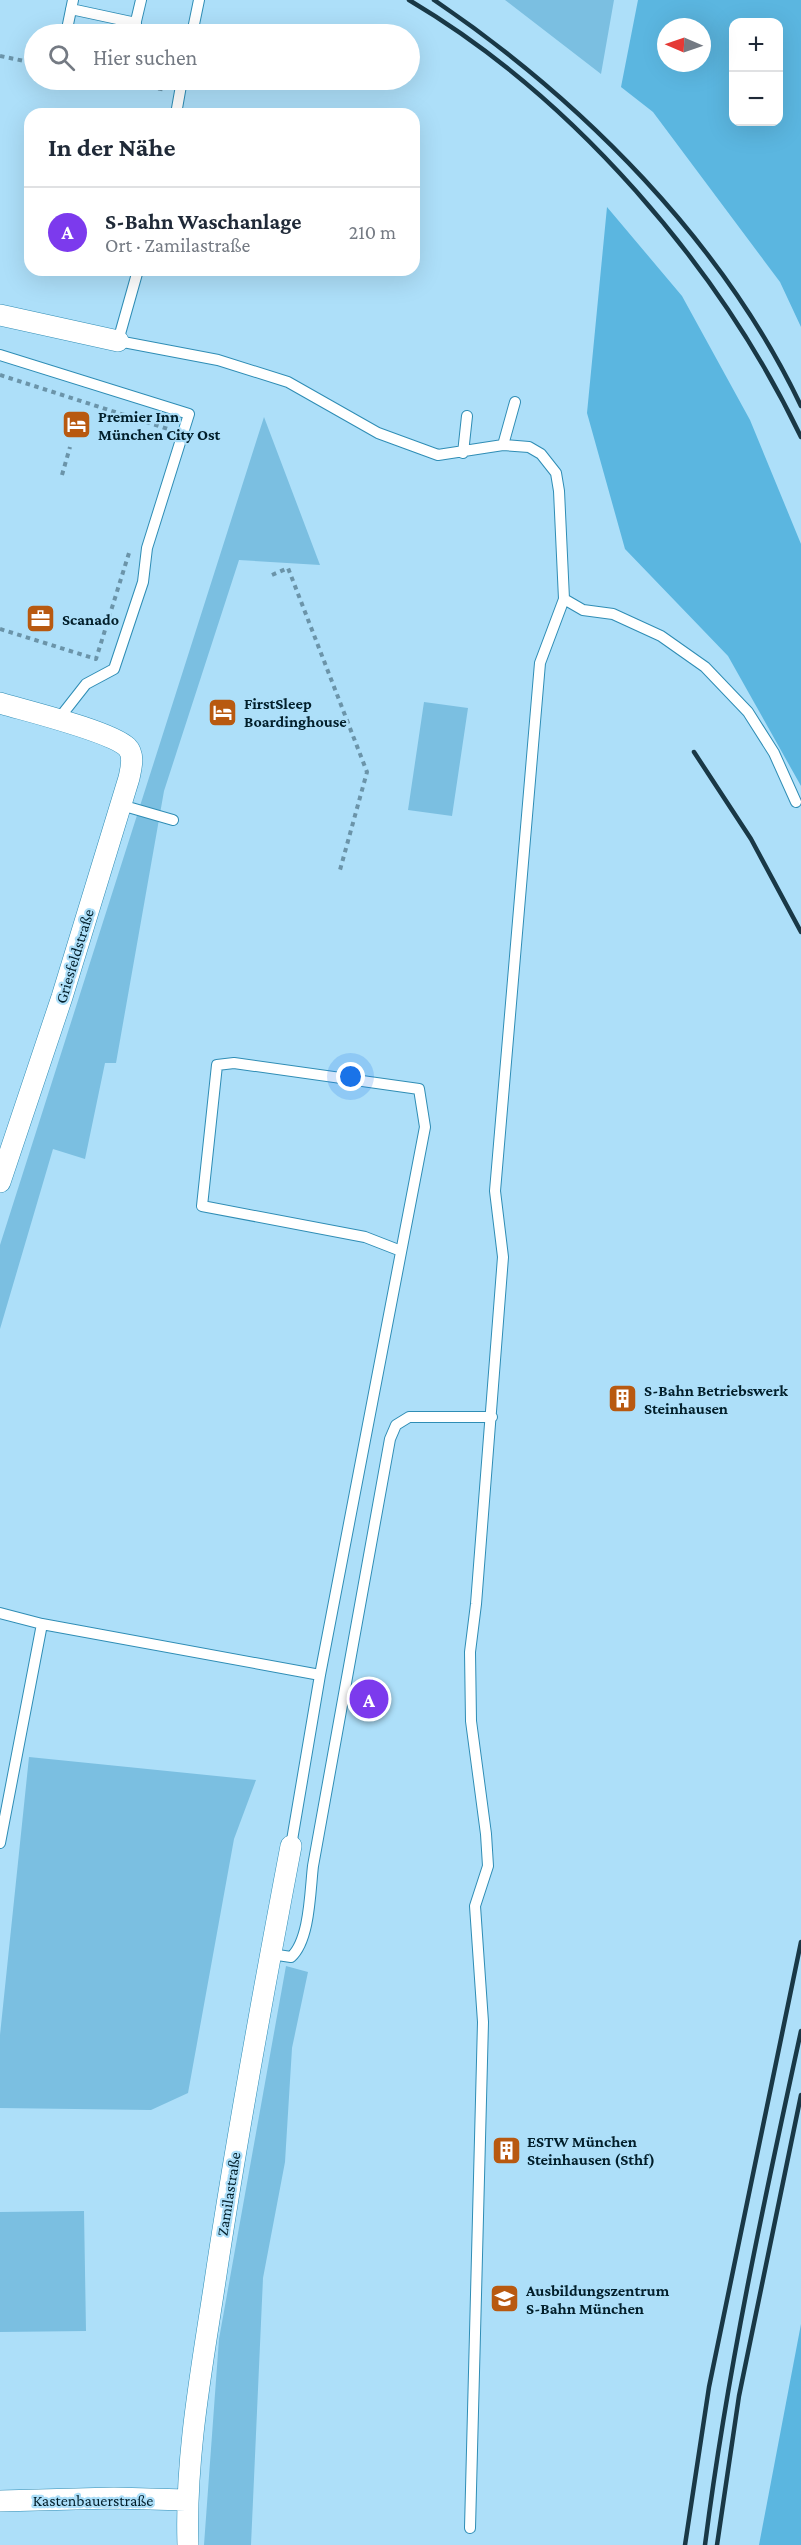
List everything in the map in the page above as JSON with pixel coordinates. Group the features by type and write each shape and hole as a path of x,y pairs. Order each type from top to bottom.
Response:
{"street":[{"path":"0,315 118,341"},
{"path":"0,703 57,721"},
{"name":"Griesfeldstraße","path":"0,1182 62,997 121,805 132,760 128,748 110,737 57,721"},
{"name":"Zamilastraße","path":"188,2545 186,2500 196,2411 234,2153 291,1846"},
{"name":"Kastenbauerstraße","path":"0,2501 114,2498 186,2500"}],"lane":[{"path":"68,24 72,4 136,23 141,0"},
{"path":"194,24 199,0"},
{"path":"177,108 180,90"},
{"path":"136,276 118,341 218,360 288,382 378,433 438,455 463,453 503,445 529,447 541,454 556,473 559,491 564,599 540,663 495,1191 503,1257 492,1417 470,1652 471,1721 488,1866 475,1906 483,2022 470,2528"},
{"path":"0,355 189,414 147,548 142,582 114,669 86,684 57,721"},
{"path":"503,445 515,402"},
{"path":"463,453 467,416"},
{"path":"564,599 583,610 613,614 662,636 705,667 748,711 774,753 796,802"},
{"path":"121,805 173,820"},
{"path":"291,1846 320,1675 425,1127 419,1089 234,1063 217,1065 202,1206 365,1237 401,1251"},
{"path":"271,1954 291,1957 298,1950 304,1932 313,1866 390,1439 396,1425 409,1417 492,1417"},
{"path":"0,1613 42,1624 320,1675"},
{"path":"0,1844 42,1624"}],"path":[{"path":"0,56 24,61"},
{"path":"165,90 180,93"},
{"path":"0,375 168,428"},
{"path":"62,475 70,447"},
{"path":"272,576 288,568 367,772 340,870"},
{"path":"0,629 96,659"}],"shaded area":[{"path":"505,0 614,0 601,74"},
{"path":"638,0 801,0 801,327 780,282 653,112 621,87"},
{"path":"607,207 682,296 750,420 801,544 801,786 728,656 625,549 587,413"},
{"path":"264,417 320,565 239,560 164,791 116,1063 105,1063 85,1159 53,1149 0,1329 0,1245"},
{"path":"424,702 468,708 452,816 408,810"},
{"path":"29,1757 256,1780 234,1839 188,2093 151,2110 0,2108 0,2035"},
{"path":"286,1966 308,1972 292,2048 285,2162 263,2278 251,2545 204,2545 219,2339"},
{"path":"84,2211 86,2331 0,2332 0,2212"},
{"path":"801,2324 801,2545 759,2545"}],"railway":[{"path":"409,0 470,40 528,85 583,136 636,191 684,249 728,310 767,373 801,437"},
{"path":"434,0 543,83 644,179 690,232 732,288 769,346 801,406"},
{"path":"694,752 751,839 801,932"},
{"path":"685,2545 709,2387 801,1942"},
{"path":"705,2545 735,2351 801,2031"},
{"path":"717,2545 739,2396 801,2095"}],"place":[{"name":"Premier Inn München City Ost","path":"77,425"},
{"name":"Scanado","path":"41,619"},
{"name":"FirstSleep Boardinghouse","path":"223,712"},
{"name":"S-Bahn Betriebswerk Steinhausen","path":"623,1399"},
{"name":"S-Bahn Waschanlage","path":"369,1699"},
{"name":"ESTW München Steinhausen (Sthf)","path":"506,2150"},
{"name":"Ausbildungszentrum S-Bahn München","path":"505,2299"}]}
